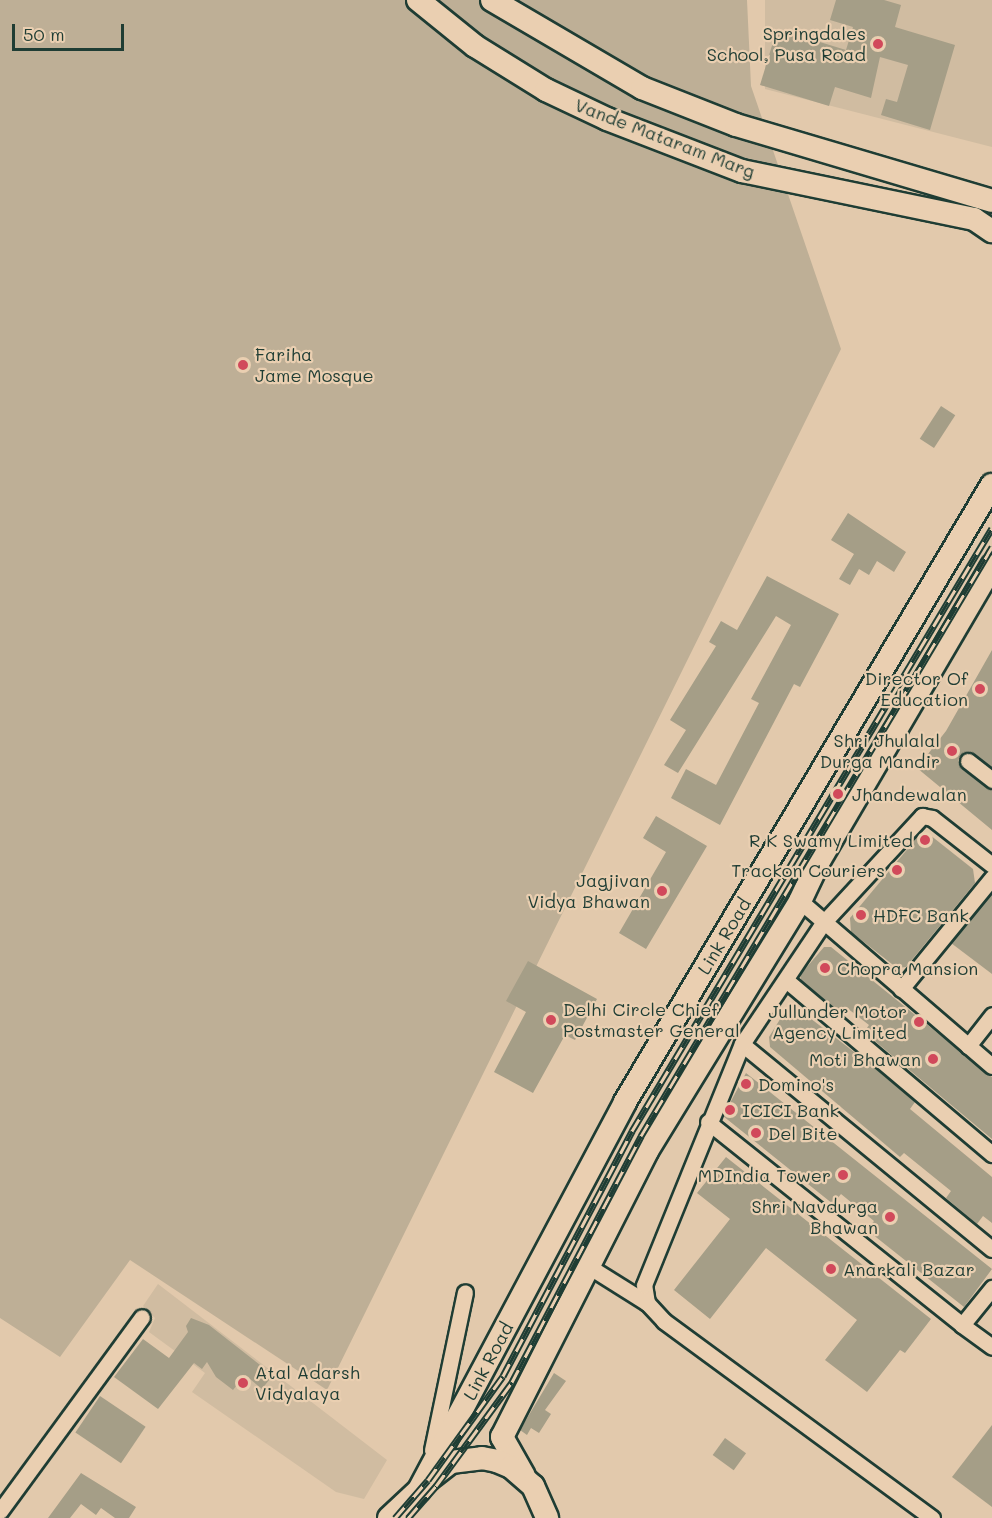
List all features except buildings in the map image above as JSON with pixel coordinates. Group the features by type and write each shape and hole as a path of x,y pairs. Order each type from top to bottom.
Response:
{"main road":[{"name":"Vande Mataram Marg","path":"418,0 475,46 546,90 607,119 742,171 983,225"},
{"name":"Vande Mataram Marg","path":"492,0 642,88 736,125 992,201"},
{"name":"Link Road","path":"405,1518 626,1102 992,485"},
{"path":"558,1518 544,1508 502,1437 647,1150 800,900 992,566"},
{"path":"389,1518 438,1469 466,1459 497,1461 524,1476"}],"street":[{"path":"968,761 992,780"},
{"path":"647,1303 645,1285 649,1272 708,1122 742,1044 823,922 922,816 932,818 992,865"},
{"path":"901,989 992,878"},
{"path":"800,900 992,1065"},
{"path":"786,980 992,1154"},
{"path":"968,1046 992,1015"},
{"path":"742,1044 992,1249"},
{"path":"708,1122 992,1347"},
{"path":"588,1266 647,1303 664,1321 932,1518"},
{"path":"962,1325 992,1288"},
{"path":"419,1490 435,1441 465,1292"},
{"path":"0,1510 142,1317"}],"shaded area":[{"path":"0,0 747,0 751,86 841,349 327,1390 130,1260 60,1357 0,1318"},
{"name":"Springdales School, Pusa Road","path":"765,0 992,0 992,147 765,89"},
{"name":"Atal Adarsh Vidyalaya","path":"158,1284 387,1460 364,1499 336,1492 192,1392 205,1373 149,1332 155,1318 143,1306"}],"railway":[{"path":"395,1518 428,1480 503,1376 632,1131 992,528"},
{"path":"408,1518 436,1486 512,1382 641,1136 992,547"}],"place":[{"name":"Springdales School, Pusa Road","path":"878,44"},
{"name":"Fariha Jame Mosque","path":"243,365"},
{"name":"Director Of Education","path":"980,689"},
{"name":"Shri Jhulalal Durga Mandir","path":"952,751"},
{"name":"Jhandewalan","path":"838,794"},
{"name":"R K Swamy Limited","path":"925,840"},
{"name":"Trackon Couriers","path":"897,870"},
{"name":"Jagjivan Vidya Bhawan","path":"662,891"},
{"name":"HDFC Bank","path":"861,915"},
{"name":"Chopra Mansion","path":"825,968"},
{"name":"Delhi Circle Chief Postmaster General","path":"551,1020"},
{"name":"Jullunder Motor Agency Limited","path":"919,1022"},
{"name":"Moti Bhawan","path":"933,1059"},
{"name":"Domino's","path":"746,1084"},
{"name":"ICICI Bank","path":"730,1110"},
{"name":"Del Bite","path":"756,1133"},
{"name":"MDIndia Tower","path":"843,1175"},
{"name":"Shri Navdurga Bhawan","path":"890,1217"},
{"name":"Anarkali Bazar","path":"831,1269"},
{"name":"Atal Adarsh Vidyalaya","path":"243,1383"}]}
